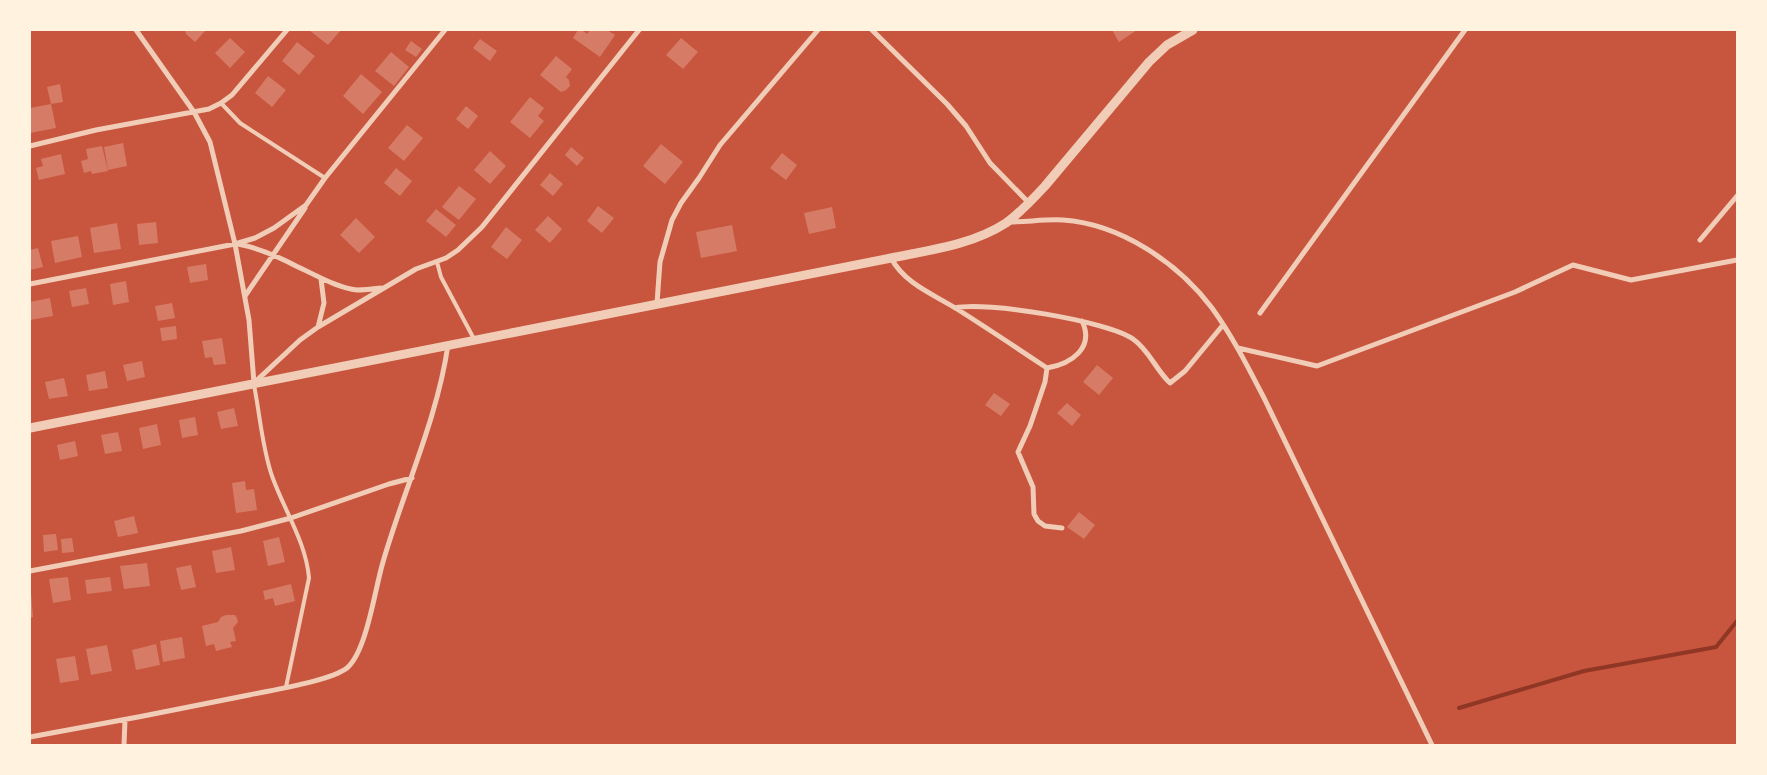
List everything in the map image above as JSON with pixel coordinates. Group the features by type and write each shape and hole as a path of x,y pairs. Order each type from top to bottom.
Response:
{"street":[{"path":"136,30 194,112 210,142 235,244 245,296 249,320 254,383"},
{"path":"30,146 162,116 209,109 232,95 287,30"},
{"path":"245,296 324,178 445,30"},
{"path":"254,383 300,340 318,327 416,269 437,262 458,250 482,227 640,30"},
{"path":"657,304 660,262 672,220 680,203 720,145 818,30"},
{"path":"872,30 947,104 966,126 990,163 1028,203"},
{"path":"30,428 960,243 992,231 1028,203 1046,186 1149,62 1167,45 1193,30"},
{"path":"1260,313 1465,30"},
{"path":"1700,240 1737,196"},
{"path":"30,284 235,244 255,238 274,228 306,205"},
{"path":"1006,222 1070,221 1103,228 1133,241 1188,280 1212,308 1238,348 1265,400 1432,745"},
{"path":"235,244 253,247 274,255 321,279 356,290 382,288"},
{"path":"891,258 902,274 912,282 956,308 1046,368 1055,367 1073,359 1082,348 1087,337 1082,321"},
{"path":"1238,348 1317,366 1515,292 1574,266 1631,280 1737,260"},
{"path":"318,327 324,303 321,279"},
{"path":"956,308 971,305 992,306 1082,321 1111,329 1131,337 1139,344 1170,382 1185,372 1223,325"},
{"path":"30,737 286,688 332,675 347,668 357,656 362,642 383,560 412,478 441,384 448,344"},
{"path":"1046,368 1045,382 1018,452 1033,486 1034,514 1038,521 1045,526 1062,528"},
{"path":"30,571 241,531 291,518 389,484 412,478"},
{"path":"124,745 125,720"}],"lane":[{"path":"221,103 240,123 324,178"},
{"path":"437,262 441,277 474,339"},
{"path":"254,383 269,466 291,518 308,569 309,578 286,688"}],"building":[{"path":"185,30 206,30 195,42 186,34"},
{"path":"309,30 341,30 328,45"},
{"path":"578,30 582,30 587,34 590,30 607,30 615,35 600,57 573,38"},
{"path":"1112,30 1137,30 1119,42"},
{"path":"230,38 245,52 230,68 215,53"},
{"path":"681,38 698,52 683,69 666,55"},
{"path":"480,39 497,51 490,61 473,48"},
{"path":"411,41 422,49 416,57 405,50"},
{"path":"297,42 315,56 299,75 282,61"},
{"path":"391,52 409,67 394,86 375,71"},
{"path":"556,56 572,69 566,77 569,80 570,86 561,92 540,75"},
{"path":"361,74 382,92 363,114 343,96"},
{"path":"268,76 286,90 272,107 255,93"},
{"path":"60,84 63,102 51,104 47,87"},
{"path":"530,97 544,108 538,116 544,121 530,138 510,122"},
{"path":"51,104 56,128 30,133 30,108"},
{"path":"466,106 478,116 468,129 456,119"},
{"path":"407,125 423,138 404,161 388,148"},
{"path":"123,143 127,166 108,170 104,147"},
{"path":"661,144 683,162 665,184 643,166"},
{"path":"102,146 108,171 92,174 91,171 84,173 81,161 88,159 86,149"},
{"path":"571,147 584,158 577,166 565,155"},
{"path":"490,151 506,166 490,184 474,170"},
{"path":"782,153 797,165 786,180 770,168"},
{"path":"61,154 65,174 39,180 36,168 43,166 41,159"},
{"path":"396,168 412,181 400,196 384,183"},
{"path":"550,173 563,184 553,196 540,185"},
{"path":"459,186 476,199 459,220 442,207"},
{"path":"598,206 614,218 602,233 587,221"},
{"path":"832,207 836,228 809,234 804,213"},
{"path":"436,209 456,225 446,237 426,221"},
{"path":"548,216 562,229 550,243 535,230"},
{"path":"356,218 375,237 359,253 340,235"},
{"path":"156,222 158,243 139,245 137,224"},
{"path":"117,223 121,249 94,253 90,228"},
{"path":"732,225 737,251 701,258 696,232"},
{"path":"506,227 522,240 507,259 491,247"},
{"path":"78,236 82,257 55,263 51,241"},
{"path":"38,248 43,267 30,270 30,250"},
{"path":"206,264 208,280 190,283 187,267"},
{"path":"126,281 129,302 113,305 110,284"},
{"path":"86,288 89,304 72,307 69,291"},
{"path":"50,298 53,316 30,320 30,302"},
{"path":"172,303 175,318 158,321 155,306"},
{"path":"176,326 177,339 162,341 160,328"},
{"path":"222,338 226,364 214,365 212,357 205,358 202,341"},
{"path":"142,361 145,377 127,381 123,365"},
{"path":"1097,365 1113,378 1099,395 1083,382"},
{"path":"105,371 108,388 89,391 86,375"},
{"path":"64,378 68,396 49,399 45,382"},
{"path":"994,393 1010,404 1001,416 985,405"},
{"path":"1067,403 1081,415 1072,426 1057,413"},
{"path":"234,408 238,426 221,429 217,412"},
{"path":"195,417 198,435 182,438 179,420"},
{"path":"157,424 161,445 143,449 139,428"},
{"path":"118,432 122,451 105,454 101,435"},
{"path":"75,441 78,456 60,460 57,445"},
{"path":"245,481 246,490 254,489 257,510 236,513 232,483"},
{"path":"1079,512 1095,525 1084,539 1067,527"},
{"path":"134,516 138,533 118,537 114,521"},
{"path":"56,534 58,550 44,552 43,535"},
{"path":"279,537 285,562 268,566 263,541"},
{"path":"72,538 74,552 62,553 61,539"},
{"path":"231,547 235,570 216,573 212,551"},
{"path":"147,563 150,586 124,589 120,566"},
{"path":"191,565 196,587 181,590 176,568"},
{"path":"68,577 71,600 53,603 49,579"},
{"path":"110,577 112,591 87,594 85,580"},
{"path":"291,584 295,601 275,606 273,598 265,600 263,591"},
{"path":"30,593 33,617 30,618"},
{"path":"235,615 237,618 238,622 233,628 236,641 230,642 232,647 216,651 214,644 206,646 202,626 218,622 221,617"},
{"path":"182,637 185,658 163,662 160,641"},
{"path":"156,644 160,665 136,670 132,650"},
{"path":"107,645 112,671 91,675 86,649"},
{"path":"75,656 79,680 60,683 56,659"}],"waterway":[{"path":"1459,708 1584,671 1716,647 1737,621"}]}
